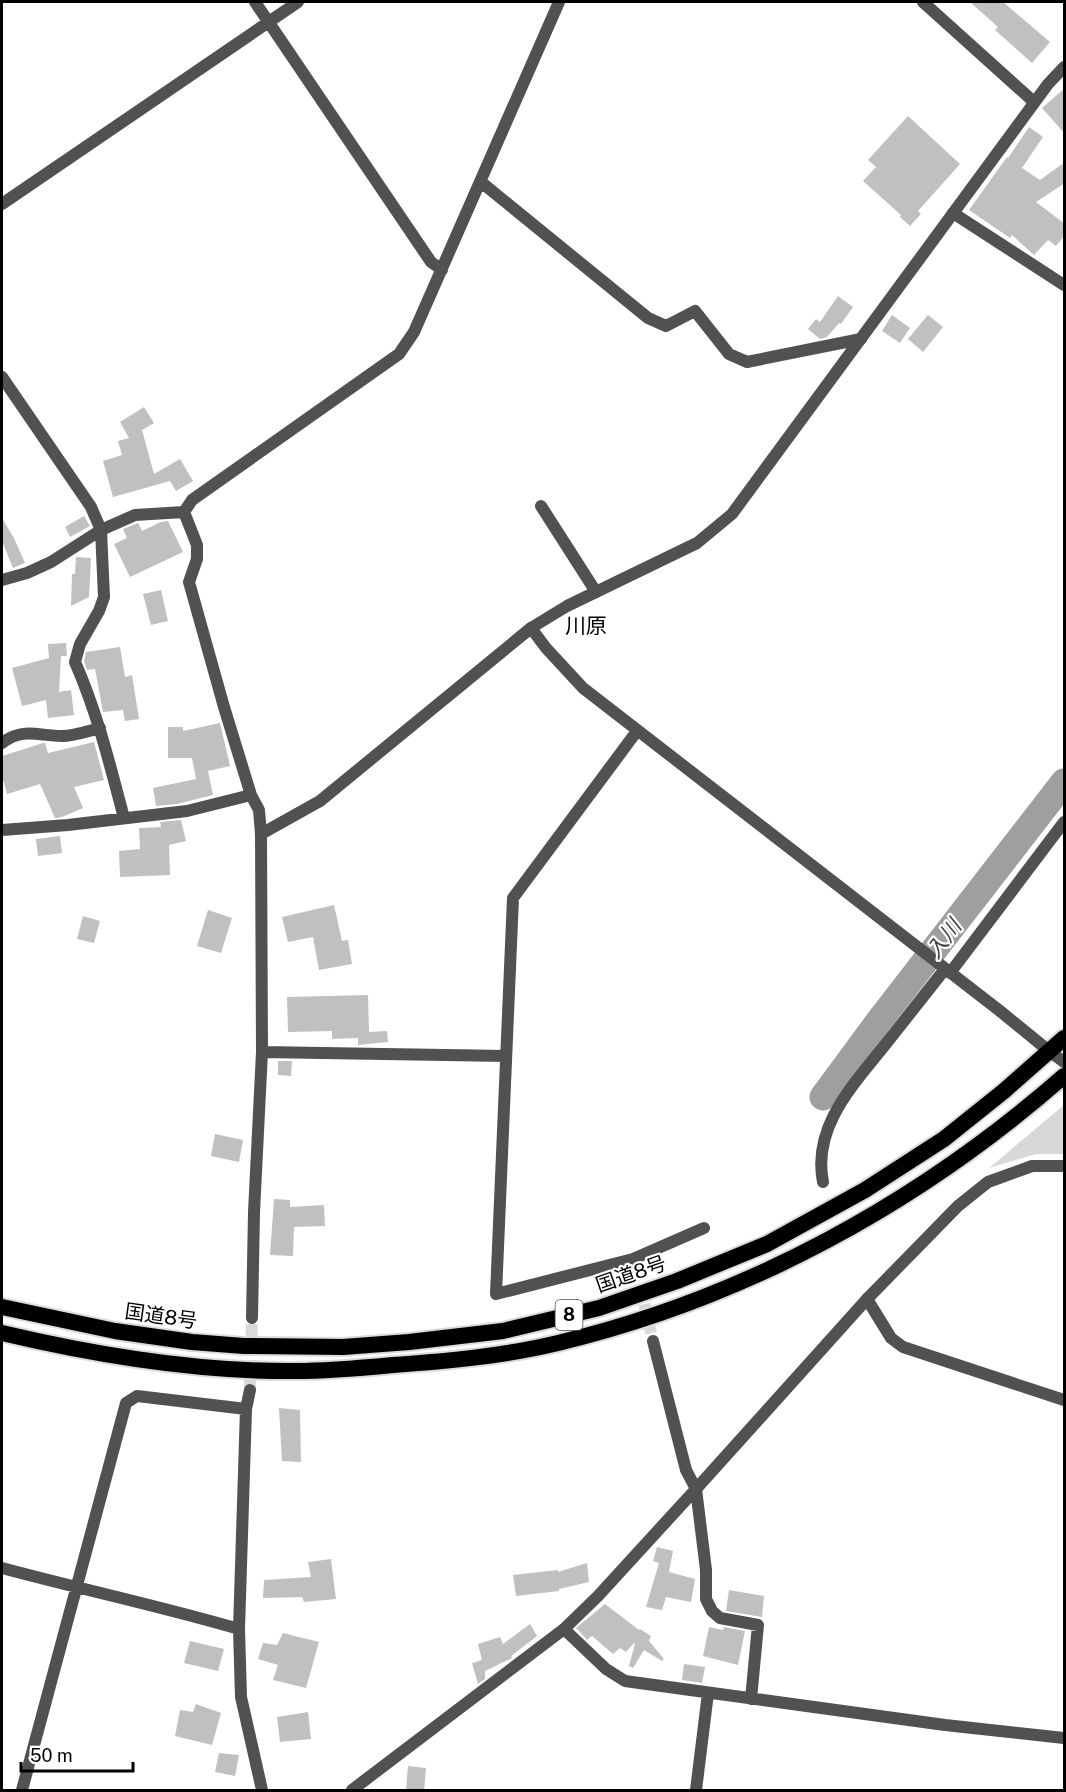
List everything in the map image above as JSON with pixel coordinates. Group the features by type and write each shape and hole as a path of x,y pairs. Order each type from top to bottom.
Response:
{"highway":[{"name":"国道8号","path":"2,1307 115,1331 192,1342 244,1346 343,1347 409,1342 503,1330 599,1308 677,1281 766,1244 865,1190 944,1139 1065,1038"},
{"name":"8","path":"2,1334 153,1361 295,1371 351,1369 473,1358 558,1343 690,1302 768,1269 828,1240 878,1213 964,1157 1021,1114 1065,1076"}],"street":[{"path":"255,2 431,262 442,270"},
{"path":"2,204 298,2"},
{"path":"184,512 192,500 399,354 414,332 559,2"},
{"path":"923,2 1034,102"},
{"path":"261,834 320,801 531,628 567,606 697,543 732,514 1034,102 1064,68"},
{"path":"481,182 648,318 666,326 695,311 729,354 747,362 861,339"},
{"path":"953,213 1065,285"},
{"path":"2,377 91,507 101,530 104,597 99,611 80,644 75,662 100,728 124,818"},
{"path":"541,506 596,592"},
{"path":"2,580 27,573 51,562 101,530 135,515 184,512"},
{"path":"184,512 196,545 197,559 189,582 251,795 259,810 262,1052 254,1212 252,1318"},
{"path":"531,628 583,688 1065,1062"},
{"path":"2,743 12,736 27,732 64,736 100,728"},
{"path":"637,731 513,898 496,1294 635,1264 704,1228"},
{"path":"2,830 187,811 251,795"},
{"path":"823,1182 820,1166 825,1137 836,1108 857,1077 948,971 1065,822"},
{"path":"262,1052 506,1056"},
{"path":"352,1791 564,1629 598,1596 867,1299 958,1206 988,1182 1032,1166 1065,1166"},
{"path":"867,1299 891,1338 903,1347 1065,1400"},
{"path":"653,1341 686,1470 696,1489 706,1570 706,1599 712,1611 720,1618 758,1625 751,1699"},
{"path":"250,1390 246,1409 238,1629 241,1696 262,1791"},
{"path":"22,1791 126,1403 137,1396 246,1409"},
{"path":"2,1568 238,1629"},
{"path":"564,1629 606,1669 625,1681 945,1725 1065,1738"},
{"path":"696,1791 708,1693"}],"shaded area":[{"path":"1064,1105 1064,1154 1036,1154 989,1168"}],"building":[{"path":"970,2 1003,2 1050,42 1032,63 995,30 998,27"},
{"path":"1065,88 1065,134 1042,108"},
{"path":"908,116 960,164 918,211 921,214 910,226 863,181 876,167 868,160"},
{"path":"1029,127 1043,137 1022,168 1040,180 1065,162 1065,183 1036,202 1065,224 1065,235 1056,246 1048,240 1034,255 1012,235 1010,238 969,210"},
{"path":"838,296 853,307 841,324 839,323 827,337 820,339 808,329 816,319 820,322"},
{"path":"892,315 910,328 900,343 882,331"},
{"path":"928,315 943,327 923,352 908,339"},
{"path":"144,407 154,423 142,430 154,474 180,459 193,481 176,491 170,481 113,497 103,461 122,455 118,441 129,438 120,422"},
{"path":"84,516 90,526 70,537 65,527"},
{"path":"2,518 25,563 13,568 2,541"},
{"path":"168,521 183,552 130,577 114,544 127,538 123,529 138,523 142,531"},
{"path":"76,557 91,558 89,597 71,606 72,574 75,574"},
{"path":"161,590 168,621 151,625 143,594"},
{"path":"66,643 67,656 61,656 59,692 71,690 74,715 48,718 46,700 22,706 12,668 49,658 48,644"},
{"path":"120,647 125,677 132,675 139,719 125,721 123,710 103,712 95,669 87,670 84,661 86,652"},
{"path":"220,723 230,766 208,771 213,795 177,804 156,806 153,788 196,779 192,758 168,758 168,727 183,727 183,731"},
{"path":"94,742 104,780 74,787 83,808 55,818 40,784 7,794 2,776 2,756 43,743 48,753"},
{"path":"181,820 186,841 169,845 170,875 120,877 119,851 140,849 139,828 161,827 160,822"},
{"path":"60,836 62,853 38,856 36,839"},
{"path":"334,905 342,941 348,940 352,964 319,970 313,937 288,942 282,917"},
{"path":"208,910 232,918 221,953 197,946"},
{"path":"83,916 100,921 94,943 77,939"},
{"path":"368,995 369,1032 387,1031 388,1042 358,1045 358,1038 332,1039 332,1031 288,1032 287,997"},
{"path":"278,1061 292,1061 291,1076 278,1075"},
{"path":"215,1134 243,1140 239,1162 211,1156"},
{"path":"274,1199 290,1200 290,1207 324,1205 325,1226 294,1227 293,1256 270,1255"},
{"path":"279,1408 300,1410 301,1462 282,1461"},
{"path":"657,1547 673,1551 669,1572 695,1579 691,1602 666,1597 662,1610 646,1607 659,1563 653,1561"},
{"path":"331,1559 336,1599 304,1602 302,1597 263,1598 264,1580 311,1577 308,1562"},
{"path":"587,1563 589,1582 559,1589 559,1591 516,1596 513,1575 558,1570 558,1572"},
{"path":"729,1590 764,1596 762,1617 726,1611"},
{"path":"605,1604 639,1630 651,1636 649,1641 664,1659 662,1661 644,1650 633,1668 629,1666 634,1643 626,1652 620,1648 613,1654 592,1636 587,1640 576,1628"},
{"path":"530,1624 537,1636 511,1656 512,1658 485,1671 485,1679 478,1684 472,1663 482,1660 478,1644 500,1637 503,1644"},
{"path":"709,1627 745,1631 738,1665 703,1656"},
{"path":"283,1633 319,1642 306,1688 273,1680 278,1665 258,1659 263,1643 277,1645"},
{"path":"190,1641 224,1649 218,1671 184,1663"},
{"path":"684,1664 705,1667 702,1683 682,1680"},
{"path":"196,1704 221,1713 212,1745 175,1736 180,1710 193,1712"},
{"path":"308,1712 311,1739 280,1742 277,1717"},
{"path":"219,1753 239,1755 235,1776 215,1772"},
{"path":"408,1766 426,1768 424,1791 406,1791"}],"waterway":[{"name":"入川","path":"823,1097 1064,782"}],"tunnel":[{"path":"636,1269 653,1341"},
{"path":"250,1390 252,1318"}],"district":[{"name":"川原","path":"586,626"}]}
